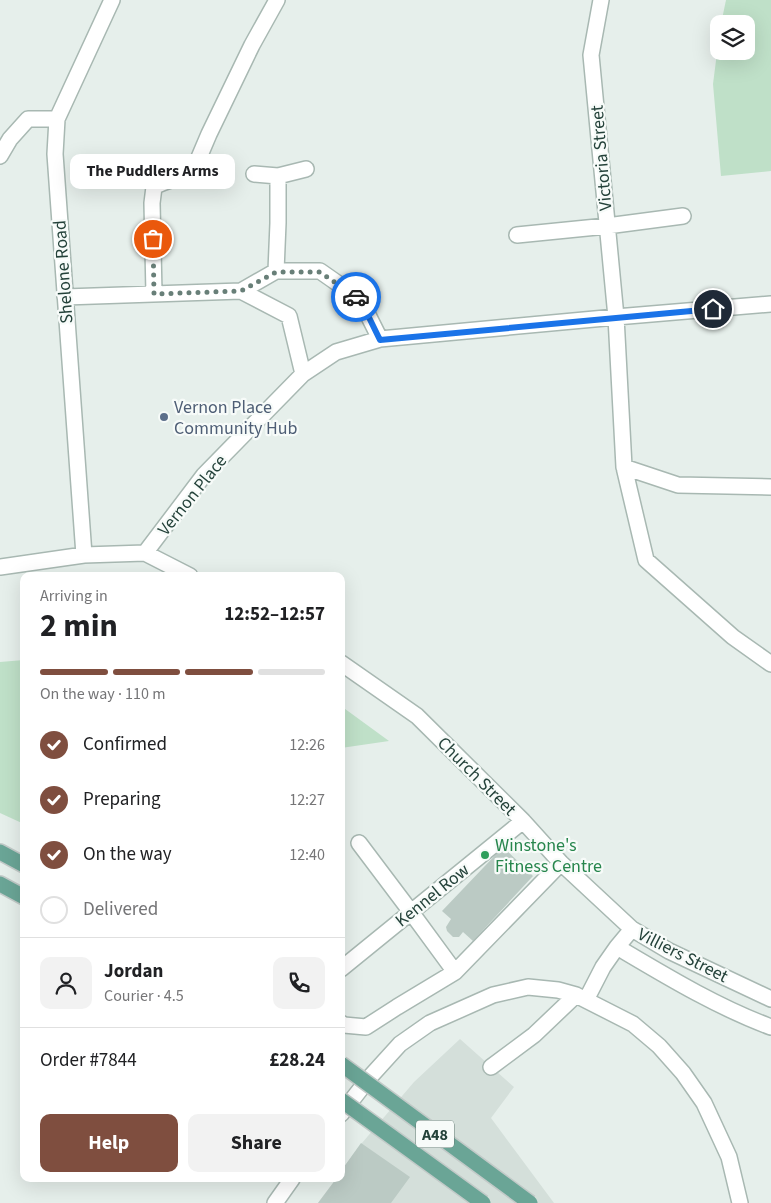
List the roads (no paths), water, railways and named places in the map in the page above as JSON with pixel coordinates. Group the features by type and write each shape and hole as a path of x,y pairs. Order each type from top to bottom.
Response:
{"main road":[{"path":"0,852 20,863"},
{"path":"0,884 20,895"},
{"name":"A48","path":"345,1067 530,1203"},
{"name":"A48","path":"345,1103 482,1203"}],"street":[{"name":"Shelone Road","path":"84,555 55,154 58,119 112,0"},
{"path":"154,294 152,203 154,188 162,182 192,174 247,54 277,0"},
{"name":"Victoria Street","path":"601,0 591,55 616,317 624,467 646,560 733,636 771,664"},
{"path":"0,156 10,139 28,119 58,119"},
{"path":"254,174 278,176 306,169"},
{"path":"276,272 278,176"},
{"path":"517,235 683,216"},
{"path":"65,297 241,291 276,272 320,272 360,299 380,340"},
{"path":"241,291 289,316 303,374"},
{"name":"Vernon Place","path":"145,553 204,475 303,374 336,352 380,340 771,304"},
{"path":"624,467 678,485 771,487"},
{"path":"0,567 84,555 145,553 182,572"},
{"name":"Church Street","path":"345,667 418,716 522,820 561,863 602,901"},
{"name":"Kennel Row","path":"345,966 522,820"},
{"path":"359,843 412,912 454,972"},
{"path":"345,1025 366,1027 454,972 561,863"},
{"name":"Villiers Street","path":"602,901 632,929 669,951 771,999"},
{"path":"491,1067 581,998 632,929"},
{"path":"617,947 712,1000 771,1027"},
{"path":"345,1109 370,1077 400,1044 430,1023 493,995 528,988 558,990 581,998 633,1024 659,1046 683,1073 704,1104 729,1157 740,1203"},
{"path":"275,1203 290,1182"}],"place":[{"name":"The Puddlers Arms","path":"153,239"},
{"name":"Vernon Place Community Hub","path":"164,417"},
{"name":"Winstone's Fitness Centre","path":"485,855"}]}
